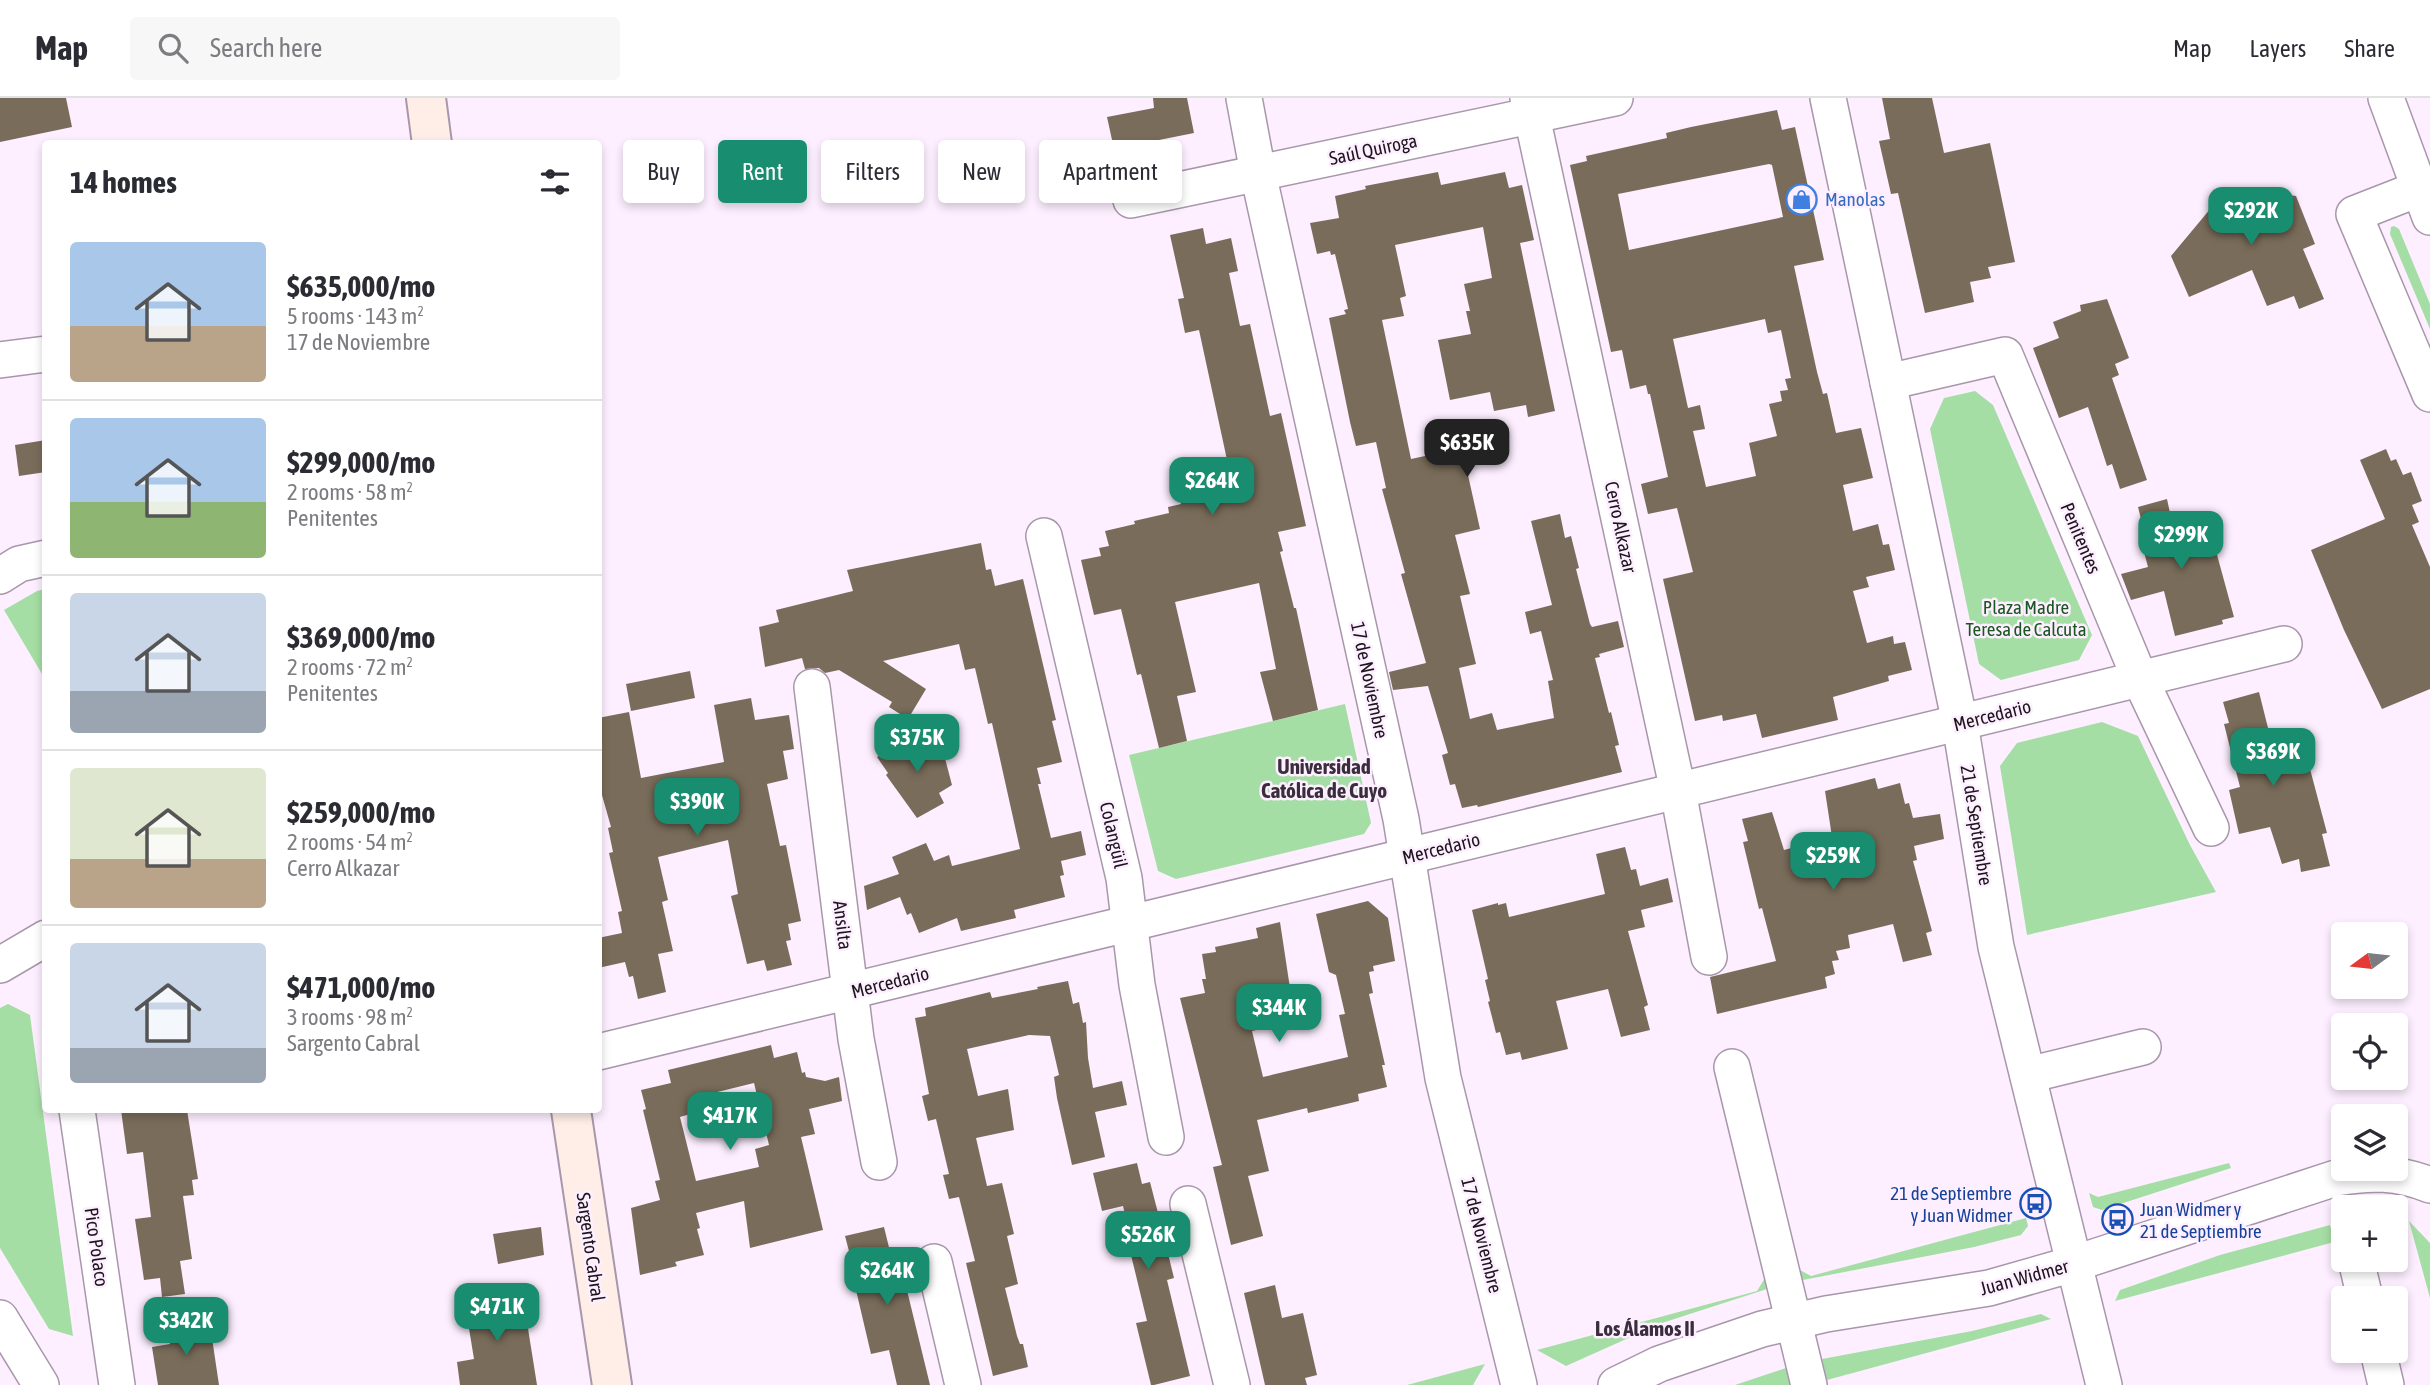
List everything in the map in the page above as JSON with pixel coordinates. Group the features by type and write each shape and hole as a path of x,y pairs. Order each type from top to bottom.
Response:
{"main road":[{"path":"426,98 431,140"},
{"name":"Sargento Cabral","path":"571,1113 612,1385"}],"street":[{"name":"17 de Noviembre","path":"1244,98 1258,173 1401,819 1443,1078 1519,1385"},
{"name":"Saúl Quiroga","path":"1182,189 1530,107 1615,98"},
{"name":"21 de Septiembre","path":"1828,98 1960,723 1996,947 2104,1385"},
{"path":"2386,98 2424,203 2354,214 2430,394"},
{"name":"Cerro Alkazar","path":"1530,107 1678,791 1709,957"},
{"path":"0,360 42,355"},
{"name":"Penitentes","path":"1888,382 2005,355 2140,679 2211,828"},
{"name":"Colangüil","path":"1044,536 1124,878 1138,985 1166,1137"},
{"path":"0,576 19,564 42,559"},
{"name":"Mercedario","path":"602,1051 2284,645"},
{"name":"Ansilta","path":"812,687 856,1039 879,1162"},
{"path":"0,965 42,940"},
{"path":"2028,1076 2143,1047"},
{"path":"1732,1068 1810,1385"},
{"name":"Pico Polaco","path":"77,1113 117,1385"},
{"name":"Juan Widmer","path":"1616,1385 1659,1364 1722,1341 1794,1321 1989,1288 2340,1193 2361,1173 2388,1173 2411,1177 2430,1185"},
{"path":"1188,1204 1232,1385"},
{"path":"934,1262 963,1385"},
{"path":"0,1318 41,1385"},
{"path":"2381,1363 2386,1385"}],"green space":[{"path":"2391,227 2399,229 2430,304 2430,329 2390,234"},
{"name":"Plaza Madre Teresa de Calcuta","path":"1975,391 1993,405 2092,635 2079,660 2001,680 1979,664 1930,429 1944,398"},
{"path":"42,590 42,674 4,610"},
{"path":"1345,704 1371,823 1364,834 1176,879 1158,871 1129,755"},
{"path":"2102,722 2138,736 2190,845 2216,892 2027,935 2000,766 2017,743"},
{"path":"8,1004 30,1015 73,1336 49,1329 0,1248 0,1008"},
{"path":"2229,1163 2231,1168 2102,1210 2093,1207 2089,1193 2098,1197"},
{"path":"2026,1218 2028,1226 2021,1235 1974,1247 1803,1280 1800,1270 1811,1276"},
{"path":"2409,1221 2430,1243 2430,1298"},
{"path":"2330,1225 2331,1243 2115,1301 2120,1290 2220,1255"},
{"path":"1765,1278 1767,1289 1662,1323 1566,1366 1537,1350 1757,1291"},
{"path":"2041,1314 2051,1319 1827,1380 1822,1359 1972,1331"},
{"path":"1485,1364 1473,1385 1407,1385"},
{"path":"1786,1368 1791,1385 1735,1385"}],"building":[{"path":"0,98 66,98 72,127 0,142"},
{"path":"1153,98 1187,98 1194,133 1159,140 1112,140 1107,117 1154,108"},
{"path":"1882,98 1932,98 1944,153 1990,143 2015,262 1988,267 1991,278 1970,282 1974,302 1925,313 1898,193 1891,194 1879,141 1890,139"},
{"path":"1777,110 1782,130 1795,127 1824,260 1794,266 1817,372 1823,394 1827,393 1836,433 1861,428 1873,478 1843,485 1853,531 1878,524 1883,545 1889,544 1895,570 1866,577 1869,587 1853,591 1867,643 1893,636 1894,644 1905,642 1912,670 1888,676 1889,681 1833,697 1838,720 1762,738 1756,714 1723,721 1722,715 1695,721 1663,579 1693,572 1677,508 1648,514 1641,484 1668,477 1650,394 1646,385 1630,389 1622,350 1611,352 1570,165 1587,161 1586,156 1667,138 1666,133","holes":["1772,165 1783,217 1629,250 1618,194","1765,319 1768,333 1781,330 1791,378 1785,379 1788,390 1780,391 1782,401 1769,404 1777,436 1749,443 1756,476 1706,487 1693,431 1705,429 1700,405 1688,408 1673,339"]},
{"path":"1438,172 1441,185 1505,172 1509,188 1522,185 1534,240 1520,243 1555,411 1528,417 1526,405 1494,411 1490,392 1450,400 1438,340 1471,334 1466,311 1470,311 1464,284 1492,278 1483,227 1395,245 1406,296 1400,298 1404,316 1382,320 1411,459 1462,448 1480,529 1455,535 1470,594 1460,596 1476,664 1459,668 1470,719 1492,713 1497,730 1554,718 1548,681 1553,680 1541,631 1530,634 1525,612 1552,605 1531,521 1560,514 1565,538 1571,536 1590,624 1592,627 1618,621 1624,647 1599,654 1600,657 1595,658 1619,745 1615,746 1622,772 1478,807 1462,808 1455,784 1450,785 1442,755 1448,753 1428,686 1393,690 1389,672 1426,663 1401,574 1405,573 1382,489 1386,488 1376,442 1356,446 1350,422 1329,318 1346,314 1344,310 1348,309 1335,254 1331,255 1330,251 1317,254 1310,223 1339,218 1335,196 1366,189 1365,186"},
{"path":"2236,188 2296,196 2315,244 2303,249 2324,299 2299,309 2294,296 2267,306 2252,270 2189,297 2171,256 2226,190"},
{"path":"1203,228 1206,244 1231,238 1238,271 1229,273 1240,326 1250,324 1270,416 1281,413 1306,526 1278,532 1283,551 1280,552 1296,608 1318,710 1273,721 1260,672 1276,669 1259,583 1175,602 1196,692 1177,696 1187,741 1159,748 1141,674 1137,675 1121,609 1094,615 1081,560 1101,556 1099,548 1109,546 1105,531 1169,513 1168,507 1181,504 1179,495 1232,483 1199,330 1185,333 1178,299 1184,298 1170,235"},
{"path":"2107,299 2129,358 2115,364 2119,375 2112,378 2147,480 2120,489 2112,464 2107,466 2088,407 2059,418 2033,348 2059,338 2053,322 2081,311 2080,305"},
{"path":"42,441 42,473 19,476 15,445"},
{"path":"2386,449 2391,461 2396,459 2403,475 2411,472 2422,501 2412,505 2419,522 2412,525 2430,567 2430,689 2382,709 2344,630 2311,550 2385,519 2360,460"},
{"path":"2167,499 2173,527 2207,518 2234,617 2222,620 2223,624 2175,636 2164,591 2131,600 2121,574 2148,567 2139,533 2144,531 2138,507"},
{"path":"981,543 986,570 991,569 995,586 1023,579 1056,720 1052,721 1062,762 1037,768 1041,784 1038,784 1051,838 1081,831 1086,855 1061,861 1064,875 1060,876 1065,897 1014,910 1016,918 961,931 957,918 919,933 911,913 907,915 900,897 867,910 864,886 899,874 892,857 926,843 934,861 949,855 952,866 1020,849 992,723 988,724 975,668 965,670 959,644 883,661 926,689 908,719 889,707 892,702 839,670 825,673 819,668 805,669 802,658 765,667 759,627 779,622 776,610 853,591 847,570"},
{"path":"690,671 695,698 631,711 626,684"},
{"path":"2259,692 2270,736 2286,746 2293,773 2310,769 2327,833 2322,834 2330,866 2301,872 2299,859 2282,864 2270,827 2239,834 2229,790 2240,787 2224,724 2229,723 2223,702"},
{"path":"751,698 755,720 789,715 794,749 783,751 788,779 767,784 780,846 786,845 801,921 788,924 791,940 786,941 792,965 767,971 764,960 747,964 731,896 738,894 728,840 658,857 668,900 662,902 673,951 658,954 666,992 638,999 633,976 629,977 625,962 602,967 602,937 622,933 618,912 622,911 609,853 613,852 608,828 611,827 602,795 602,717 629,712 641,778 724,762 714,705"},
{"path":"913,732 931,758 942,747 952,785 939,793 944,803 917,818 886,775 888,773 877,757"},
{"path":"1875,778 1878,789 1900,783 1905,804 1909,803 1913,818 1940,814 1944,839 1914,846 1917,860 1913,861 1932,931 1926,933 1932,955 1903,962 1893,924 1848,935 1850,948 1836,951 1839,960 1832,961 1835,974 1825,977 1827,988 1717,1014 1710,977 1776,961 1762,908 1759,909 1743,842 1748,841 1742,819 1772,812 1784,850 1832,837 1825,791"},
{"path":"1625,847 1631,870 1636,869 1640,886 1668,878 1673,902 1641,910 1645,927 1628,931 1648,1005 1644,1007 1650,1030 1621,1037 1608,989 1556,1001 1568,1049 1522,1060 1520,1052 1506,1055 1500,1032 1496,1033 1488,1002 1490,1001 1485,980 1488,979 1472,910 1506,903 1509,917 1605,894 1596,854"},
{"path":"1368,901 1388,918 1395,961 1373,966 1374,971 1369,972 1373,993 1369,994 1385,1065 1382,1065 1387,1087 1358,1094 1359,1101 1308,1113 1307,1108 1257,1120 1269,1171 1248,1176 1263,1236 1231,1245 1213,1167 1222,1165 1180,998 1205,993 1202,954 1216,952 1215,947 1258,938 1256,928 1280,922 1295,1021 1252,1031 1263,1077 1348,1057 1339,1015 1345,1014 1336,975 1329,972 1316,914"},
{"path":"1068,981 1073,1004 1079,1002 1083,1023 1086,1022 1093,1088 1122,1081 1127,1105 1095,1112 1105,1157 1072,1165 1057,1098 1054,1077 1059,1075 1050,1036 1029,1035 967,1049 978,1096 1008,1089 1014,1130 976,1138 987,1186 1002,1183 1014,1234 1007,1236 1018,1284 1005,1288 1028,1367 993,1376 966,1263 975,1261 959,1197 949,1199 943,1175 949,1174 936,1119 928,1121 922,1096 929,1094 915,1018 926,1016 925,1008 990,992 992,998"},
{"path":"771,1045 774,1058 797,1052 802,1073 805,1072 806,1077 825,1081 839,1077 842,1101 809,1109 815,1134 801,1137 823,1230 750,1248 744,1201 696,1213 704,1255 675,1262 677,1266 640,1275 631,1208 660,1200 655,1181 660,1180 643,1110 646,1109 641,1090 671,1083 668,1070","holes":["754,1083 769,1145 755,1149 759,1167 696,1181 680,1117 697,1112 693,1098"]},
{"path":"121,1113 187,1113 198,1179 192,1180 194,1195 183,1196 192,1259 180,1261 185,1294 162,1297 160,1278 144,1280 135,1219 151,1217 143,1152 127,1154"},
{"path":"1137,1163 1142,1184 1150,1182 1158,1213 1174,1278 1167,1280 1190,1376 1154,1385 1151,1385 1136,1323 1147,1321 1131,1255 1135,1254 1123,1206 1102,1211 1093,1173"},
{"path":"541,1227 544,1255 498,1264 493,1234"},
{"path":"884,1227 897,1280 904,1278 930,1385 897,1385 889,1350 871,1354 856,1290 859,1289 845,1236"},
{"path":"1275,1285 1282,1318 1303,1313 1317,1375 1305,1378 1307,1385 1265,1385 1244,1293"},
{"path":"513,1290 517,1317 526,1316 537,1385 460,1385 457,1362 474,1359 464,1298"},
{"path":"203,1319 205,1339 212,1338 219,1385 158,1385 152,1347 170,1344 167,1324"}],"place":[{"name":"Manolas","path":"1802,199"},
{"name":"21 de Septiembre y Juan Widmer","path":"2035,1204"},
{"name":"Juan Widmer y 21 de Septiembre","path":"2117,1220"}],"district":[{"name":"Universidad Católica de Cuyo","path":"1324,778"},
{"name":"Los Álamos II","path":"1645,1328"}]}
